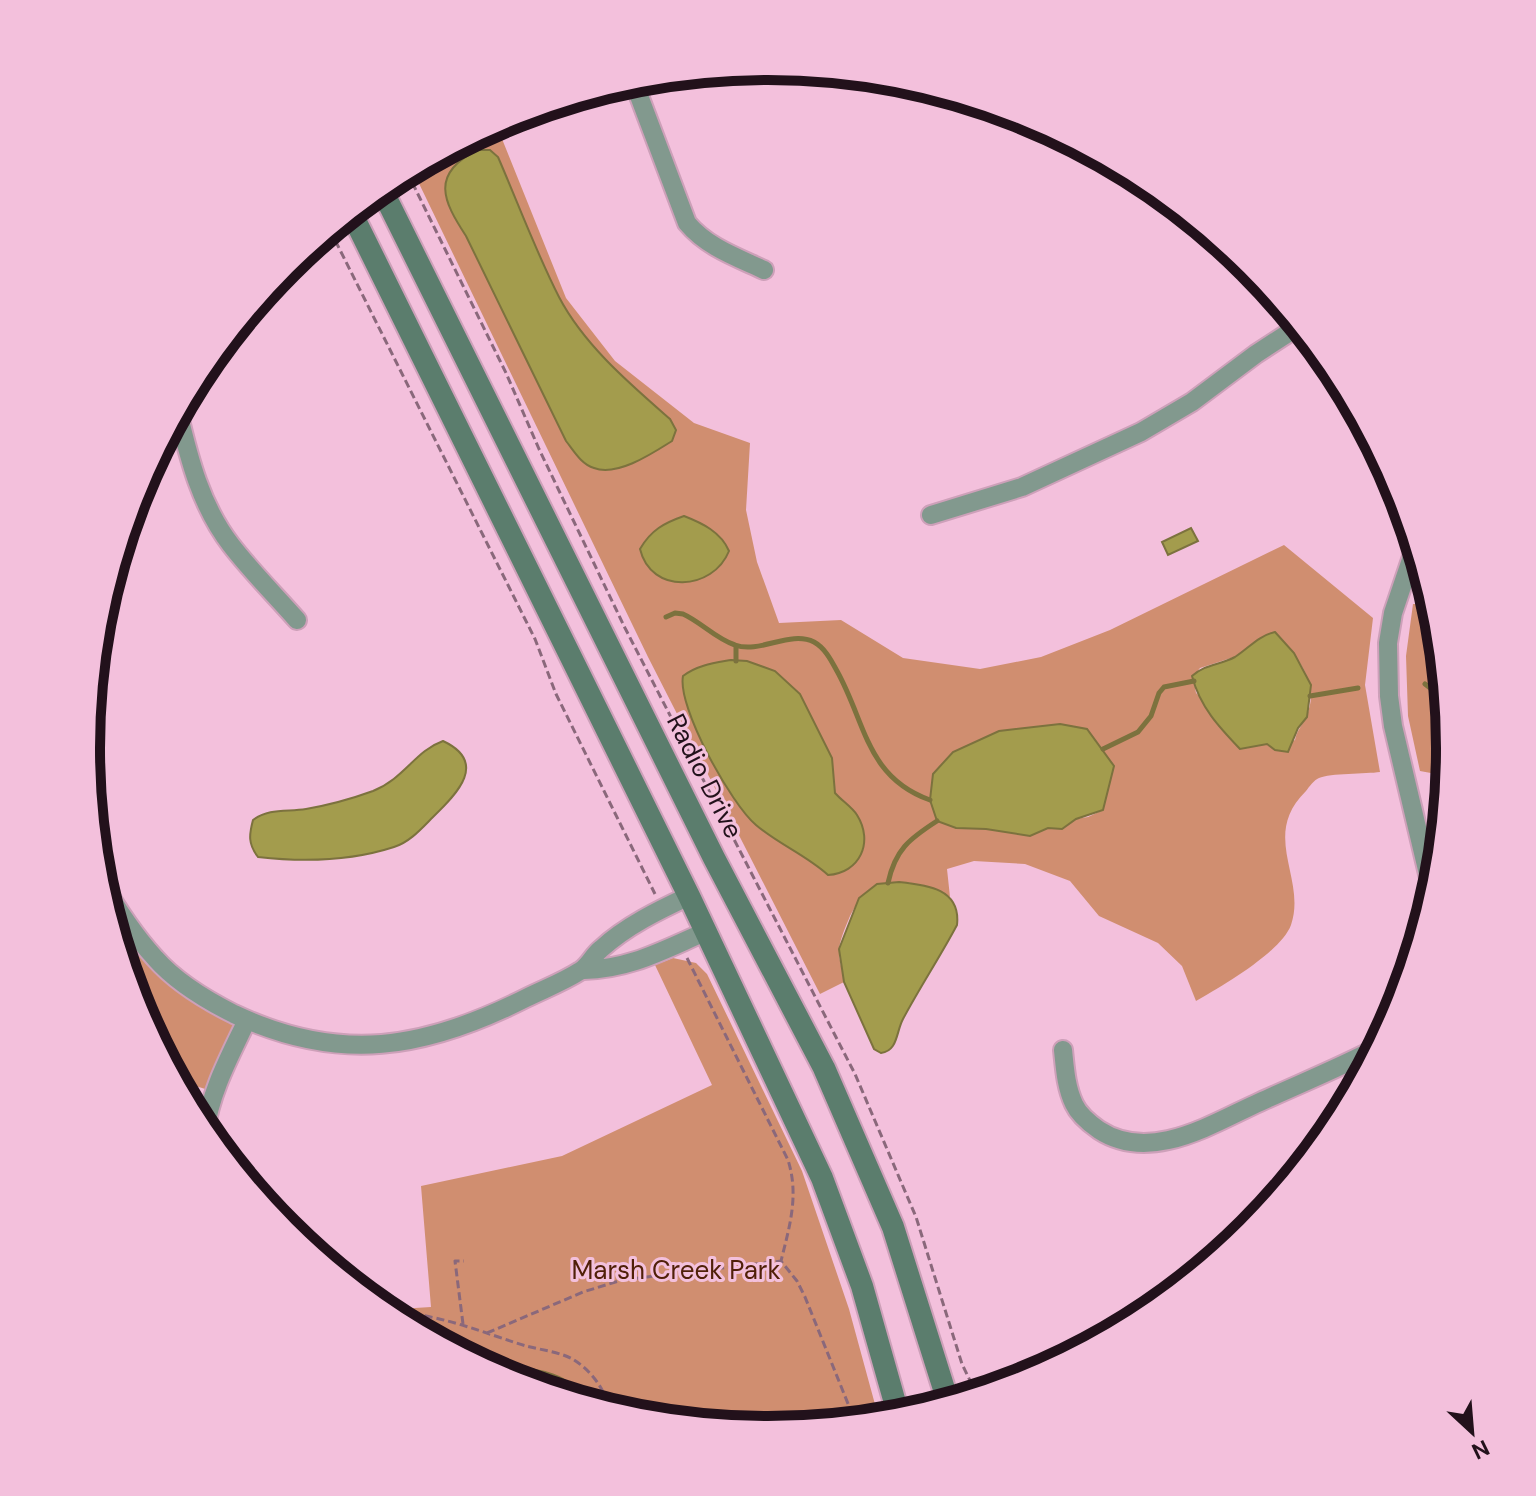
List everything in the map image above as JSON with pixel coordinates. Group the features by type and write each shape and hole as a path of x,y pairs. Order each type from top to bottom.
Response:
{"main road":[{"name":"Radio Drive","path":"387,200 714,858 824,1068 893,1227 944,1392"},
{"path":"356,222 689,896 836,1213 873,1321 895,1403"},
{"path":"937,1367 956,1389"}],"street":[{"path":"638,93 687,223 699,238 713,247 764,270"},
{"path":"931,515 1022,487 1141,432 1192,402 1290,332"},
{"path":"182,428 189,459 213,517 230,544 297,620"},
{"path":"1410,564 1393,613 1388,643 1388,681 1393,726 1425,863"},
{"path":"584,970 599,950 623,931 689,896"},
{"path":"121,913 156,960 212,1003 273,1031 338,1044 374,1045 412,1041 480,1021 584,970 612,969 641,960 705,932"},
{"path":"208,1112 224,1068 247,1020"},
{"path":"1063,1050 1075,1106 1087,1121 1116,1137 1148,1143 1186,1136 1361,1056"}],"path":[{"path":"412,183 506,373 625,628 855,1074 916,1217 969,1385"},
{"path":"335,240 535,639 556,694 653,891"},
{"path":"692,966 788,1160 795,1196 781,1261 805,1297 851,1410"},
{"path":"463,1326 455,1261 464,1261"},
{"path":"487,1333 611,1283 781,1261"},
{"path":"417,1316 570,1357 591,1375 603,1395"}],"green space":[{"path":"501,136 566,298 615,361 694,423 750,443 746,510 757,562 779,623 841,620 903,658 980,669 1041,657 1110,630 1284,545 1373,618 1365,685 1380,772 1331,775 1319,778 1312,784 1293,808 1286,824 1285,841 1294,891 1291,925 1263,957 1196,1001 1182,966 1158,943 1099,916 1070,881 1025,864 974,861 947,869 950,897 907,882 881,885 869,891 850,916 841,938 839,955 844,982 820,994 648,657 417,180","holes":["1275,632 1291,650 1309,682 1310,705 1295,740 1275,750 1267,744 1252,745 1196,693 1193,677 1200,668 1234,657","1087,729 1114,766 1103,810 1076,819 1062,828 1048,828 1030,836 956,828 953,752 999,731"]},
{"path":"1413,604 1420,604 1435,704 1435,774 1420,771 1408,716 1406,656"},
{"path":"121,911 156,960 247,1020 215,1092 189,1082 151,1004 135,963"},
{"name":"Marsh Creek Park","path":"673,958 696,963 707,974 802,1171 849,1309 876,1407 812,1415 768,1416 724,1415 638,1403 553,1381 512,1365 434,1327 406,1309 431,1307 421,1186 562,1156 712,1085 655,965"}],"shaded area":[{"path":"477,150 490,150 498,157 543,263 569,315 609,363 670,419 676,430 672,441 655,452 624,467 603,470 585,464 566,441 447,200 445,189 452,169"},
{"path":"684,516 716,533 729,551 710,574 683,582 656,574 646,564 640,549 659,528"},
{"path":"1191,528 1198,541 1168,555 1162,542"},
{"path":"1275,632 1294,653 1311,685 1307,717 1298,728 1288,752 1275,750 1267,744 1240,749 1205,707 1192,676 1235,657 1259,639"},
{"path":"747,661 775,671 800,694 832,758 835,793 855,812 862,825 864,845 856,862 848,869 828,875 765,832 745,814 720,777 688,709 683,676 712,663"},
{"path":"1060,724 1087,729 1114,766 1103,810 1076,819 1062,829 1048,828 1030,836 956,828 937,821 930,800 933,774 953,752 999,731"},
{"path":"443,741 457,749 464,758 464,778 442,808 405,842 378,852 326,859 258,857 250,839 253,820 259,816 323,806 373,791 394,779 433,745"},
{"path":"899,882 931,887 948,896 957,913 957,925 903,1019 894,1045 881,1053 874,1049 844,982 839,949 859,898 877,884"},
{"path":"520,1368 553,1374 573,1387"}],"waterway":[{"path":"666,617 683,614 721,639 745,647 795,639 814,642 837,671 880,763 909,790 930,800"},
{"path":"736,646 736,661"},
{"path":"1103,749 1138,732 1151,716 1164,687 1194,681"},
{"path":"1425,684 1433,691"},
{"path":"1310,696 1358,688"},
{"path":"888,883 895,862 905,846 937,821"}]}
